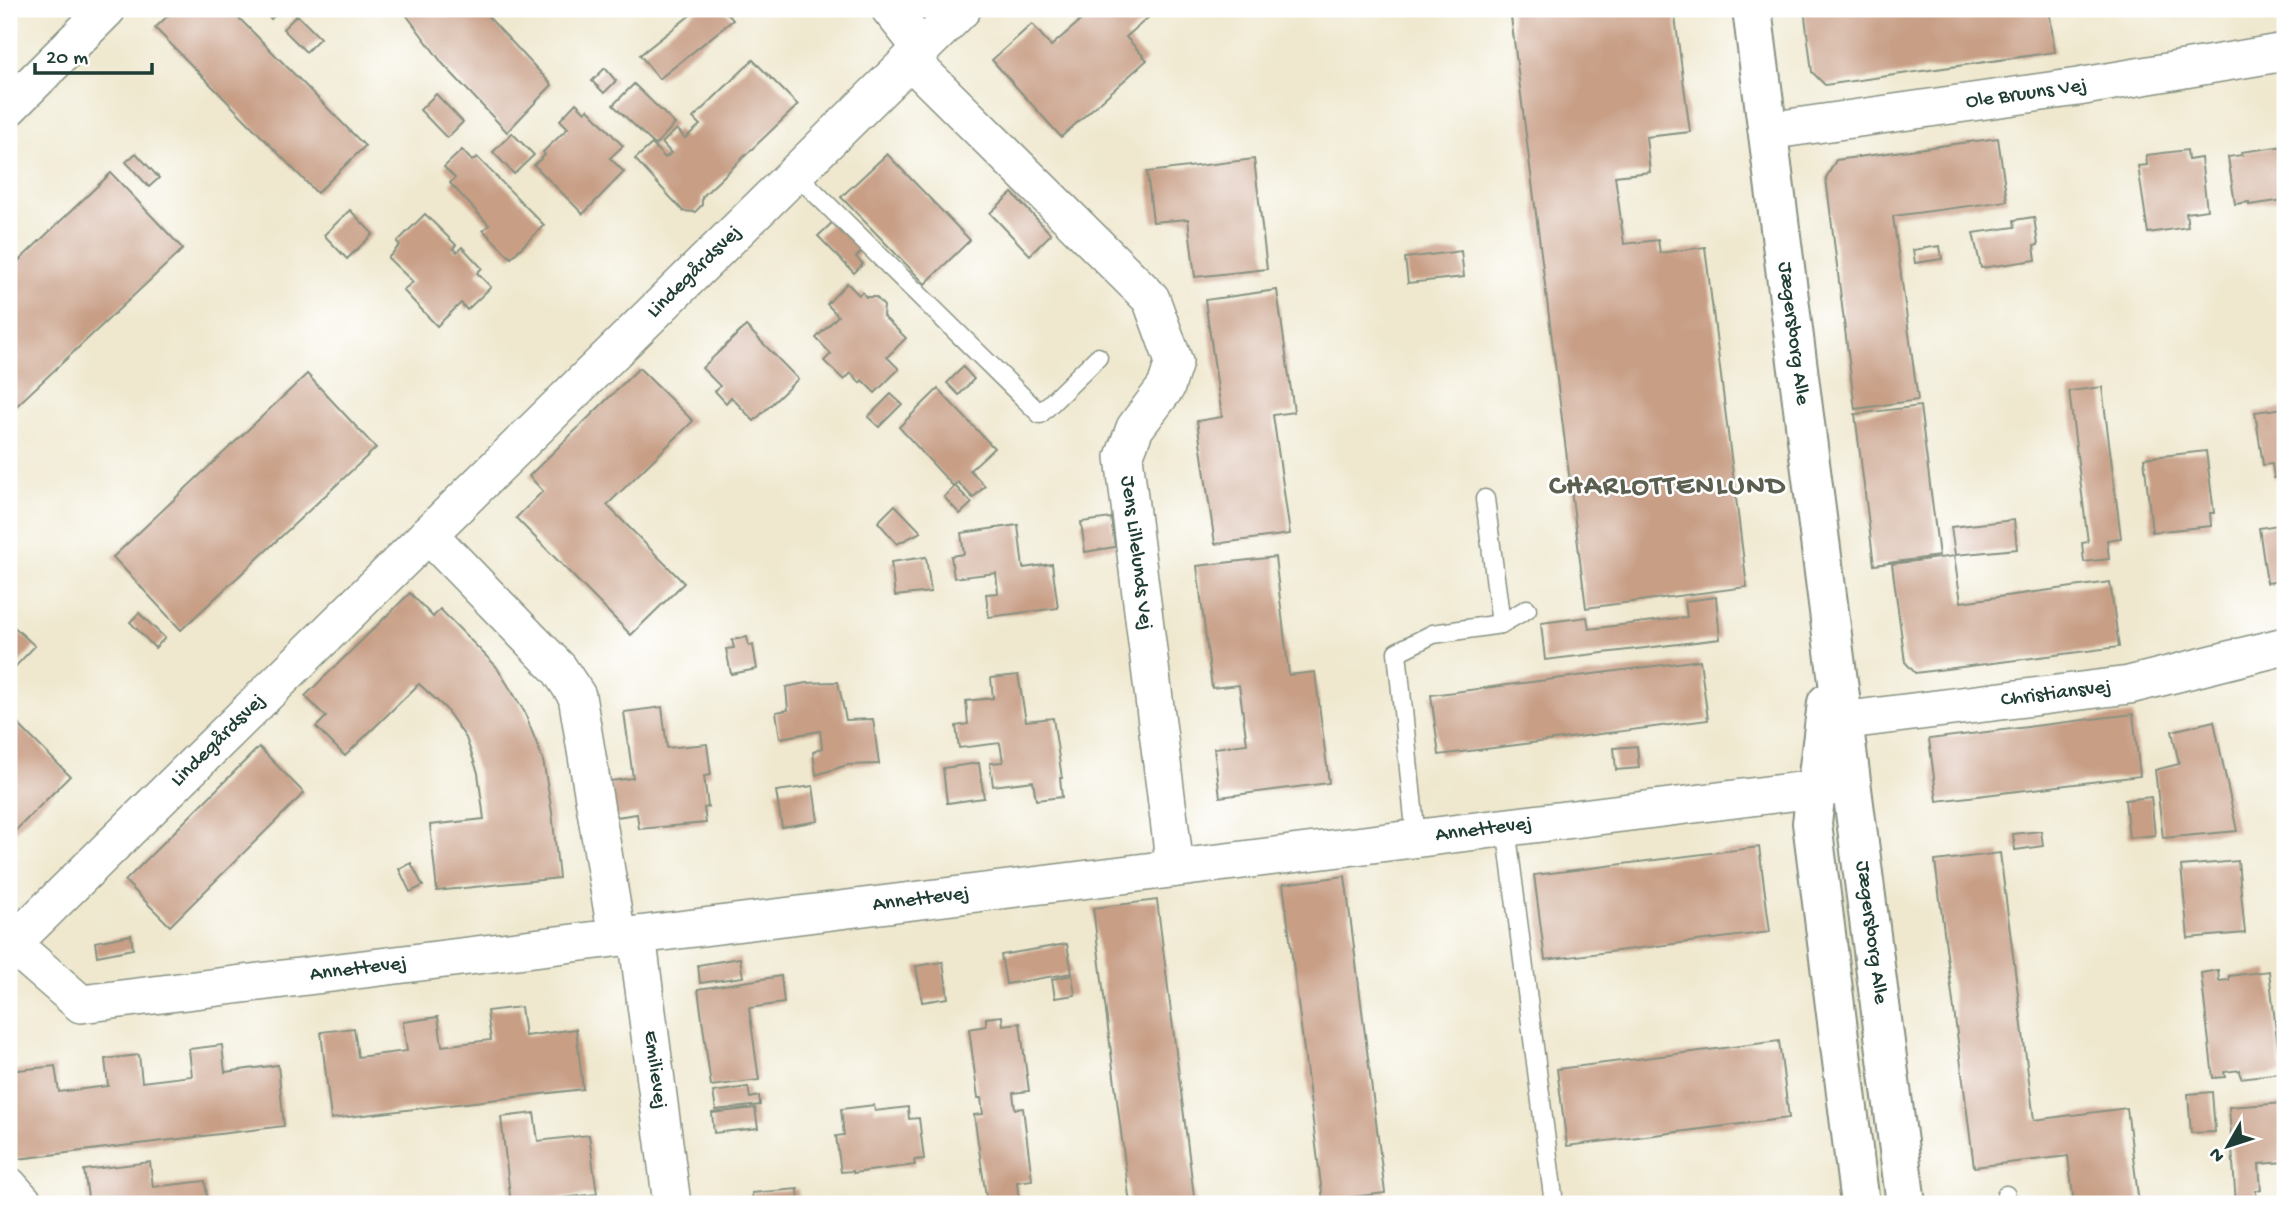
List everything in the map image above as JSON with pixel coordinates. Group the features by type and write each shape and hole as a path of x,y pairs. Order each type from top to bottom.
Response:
{"street":[{"path":"9,107 107,9"},
{"name":"Jens Lillelunds Vej","path":"890,9 916,54 1151,299 1174,362 1166,387 1135,428 1124,457 1175,868"},
{"name":"Lindegårdsvej","path":"10,946 962,9"},
{"name":"Jægersborg Alle","path":"1752,9 1834,660 1833,786 1906,1204"},
{"name":"Ole Bruuns Vej","path":"1767,131 2078,87 2285,52"},
{"path":"428,534 559,669 577,696 627,936"},
{"name":"Christiansvej","path":"1833,722 2129,685 2285,646"},
{"name":"Jægersborg Alle","path":"1833,786 1812,823 1860,1204"},
{"name":"Annettevej","path":"10,946 80,1004 1833,786"},
{"name":"Emilievej","path":"627,936 672,1204"},
{"path":"9,1186 25,1204"}],"lane":[{"path":"795,173 1040,414 1098,357"},
{"path":"1485,499 1501,624"},
{"path":"1416,838 1397,652 1433,634 1501,624 1527,609"},
{"path":"1506,827 1554,1204"}],"building":[{"path":"175,9 230,9 365,146 317,193 155,28"},
{"path":"261,9 281,9 271,19"},
{"path":"402,9 481,9 552,85 507,132 443,64"},
{"path":"698,9 724,9 733,20 659,79 640,55"},
{"path":"1094,9 1158,9 1126,37 1147,60 1061,137 992,60 1032,24 1051,46"},
{"path":"1510,9 1674,9 1690,132 1646,137 1650,172 1615,176 1624,244 1658,240 1660,253 1705,247 1747,587 1586,608"},
{"path":"1804,9 2049,9 2055,52 1825,85 1812,72"},
{"path":"297,15 320,38 306,52 283,29"},
{"path":"753,60 798,105 702,197 702,205 695,212 683,211 635,159 652,144 665,158 671,153 662,143 677,129 685,138 700,125 693,118"},
{"path":"605,68 616,81 604,93 592,81"},
{"path":"634,84 675,124 655,145 613,105"},
{"path":"436,94 463,122 447,138 420,110"},
{"path":"576,103 585,112 588,109 623,146 610,158 624,172 583,214 534,165 545,155 543,152 568,128 560,120"},
{"path":"512,133 534,155 514,174 493,152"},
{"path":"1998,138 2007,201 1893,216 1918,400 1855,409 1826,178 1836,160"},
{"path":"2285,146 2285,200 2249,205 2249,202 2235,204 2228,157 2242,155 2241,152"},
{"path":"462,150 472,161 477,157 544,225 511,258 483,230 489,225 450,183 455,178 444,167"},
{"path":"2187,150 2188,160 2201,158 2207,210 2186,213 2188,227 2148,233 2138,166 2147,165 2146,155"},
{"path":"136,153 159,178 149,187 126,162"},
{"path":"887,154 970,240 925,284 841,197"},
{"path":"1254,159 1267,269 1195,277 1188,219 1153,222 1147,172"},
{"path":"111,173 183,249 9,413 9,270"},
{"path":"1012,193 1051,234 1030,255 990,213"},
{"path":"350,210 373,234 347,259 324,235"},
{"path":"425,214 456,245 453,248 457,252 462,247 482,268 477,273 491,287 467,310 461,303 437,326 403,290 413,282 388,258 400,245 397,242"},
{"path":"2034,217 2038,245 2034,246 2036,260 1981,268 1973,233 2015,227 2014,220"},
{"path":"834,221 862,251 856,257 863,264 854,273 818,236"},
{"path":"1940,246 1942,259 1915,263 1913,250"},
{"path":"1461,251 1464,277 1408,283 1405,258"},
{"path":"847,283 859,295 862,292 866,297 876,297 884,306 883,316 906,338 887,357 899,369 875,393 851,373 844,380 824,361 831,354 816,338 838,316 827,304"},
{"path":"1277,290 1294,412 1273,415 1290,534 1215,544 1197,421 1222,417 1205,300"},
{"path":"746,326 798,379 754,421 731,397 726,403 715,391 720,386 702,368"},
{"path":"963,367 974,379 959,395 947,383"},
{"path":"639,368 693,421 607,505 684,583 631,635 516,518 543,491 529,476"},
{"path":"307,374 376,448 181,630 113,557"},
{"path":"2102,387 2121,538 2107,540 2109,559 2084,562 2082,543 2088,542 2069,391"},
{"path":"938,389 994,448 970,470 985,486 973,498 958,482 953,486 899,427"},
{"path":"891,394 902,404 879,427 868,417"},
{"path":"1920,406 1939,556 1874,565 1855,414"},
{"path":"2285,408 2285,477 2274,478 2272,464 2263,465 2255,412"},
{"path":"2206,451 2214,513 2210,513 2211,526 2152,532 2144,458"},
{"path":"955,486 972,503 960,514 944,497"},
{"path":"895,505 921,532 897,544 878,522"},
{"path":"1111,518 1115,547 1085,552 1081,522"},
{"path":"2014,520 2017,549 1955,555 1951,527"},
{"path":"2285,524 2285,580 2267,583 2259,528"},
{"path":"1018,525 1023,568 1052,564 1058,608 989,617 986,594 998,593 996,573 954,578 951,556 964,554 961,533"},
{"path":"1954,556 1961,602 2110,582 2119,647 1915,673 1905,662 1892,564"},
{"path":"926,557 931,592 895,596 891,562"},
{"path":"1275,557 1289,675 1315,672 1329,783 1220,797 1214,748 1247,744 1239,685 1212,688 1197,566"},
{"path":"410,593 433,617 440,609 496,666 524,711 543,760 559,878 437,891 430,825 484,819 478,773 466,738 445,708 419,684 345,756 316,727 326,717 305,696"},
{"path":"1716,597 1720,639 1545,660 1541,623 1587,617 1589,629 1687,617 1685,601"},
{"path":"139,613 165,638 155,648 130,622"},
{"path":"12,625 35,646 15,667 9,662 9,628"},
{"path":"747,637 749,646 753,645 757,669 731,674 726,649 734,648 732,640"},
{"path":"1700,660 1708,720 1439,755 1431,695"},
{"path":"1018,675 1026,721 1053,718 1062,778 1062,797 1036,800 1033,781 993,786 990,763 1003,762 1000,743 959,748 956,726 968,724 966,701 993,698 991,678"},
{"path":"838,682 846,720 873,719 879,764 847,765 816,775 813,752 822,748 820,731 780,738 776,712 788,710 786,687"},
{"path":"662,707 667,748 707,744 711,775 704,776 708,807 704,808 706,823 639,829 637,814 616,817 610,781 633,778 624,712"},
{"path":"2133,714 2140,776 1937,801 1929,739"},
{"path":"9,715 70,776 9,837"},
{"path":"2214,721 2237,831 2163,838 2155,770 2179,764 2172,731"},
{"path":"1637,746 1639,768 1616,770 1614,748"},
{"path":"259,747 304,793 170,926 125,881"},
{"path":"979,763 984,798 947,803 943,768"},
{"path":"813,786 818,821 782,827 776,791"},
{"path":"2151,797 2155,835 2129,838 2125,800"},
{"path":"2041,831 2043,846 2015,850 2013,834"},
{"path":"1759,847 1770,932 1545,960 1534,875"},
{"path":"2000,853 2034,1120 2127,1108 2139,1204 2074,1204 2068,1156 1974,1167 1935,861"},
{"path":"2238,861 2245,933 2188,938 2181,866"},
{"path":"411,863 423,886 410,892 399,869"},
{"path":"1345,876 1385,1193 1323,1201 1283,884"},
{"path":"1157,900 1195,1204 1130,1204 1093,908"},
{"path":"131,935 133,949 97,956 95,942"},
{"path":"1067,944 1072,973 1006,984 1001,955"},
{"path":"740,958 743,977 700,983 698,965"},
{"path":"943,962 948,998 922,1002 916,966"},
{"path":"2218,970 2219,981 2229,980 2229,976 2269,971 2281,1073 2241,1078 2240,1070 2224,1072 2225,1077 2213,1078 2201,973"},
{"path":"1072,975 1075,995 1055,998 1052,979"},
{"path":"781,976 784,1003 749,1008 759,1080 711,1086 698,989"},
{"path":"521,1007 525,1036 576,1029 583,1089 331,1119 321,1032 354,1028 358,1057 407,1051 403,1022 438,1017 442,1046 491,1040 487,1011"},
{"path":"1002,1016 1003,1025 1020,1023 1029,1091 1013,1093 1015,1109 1023,1108 1032,1180 1017,1182 1019,1201 987,1204 974,1115 983,1114 981,1098 978,1098 969,1029 986,1026 986,1018"},
{"path":"1779,1041 1789,1118 1567,1146 1557,1069"},
{"path":"222,1045 225,1072 278,1065 284,1126 9,1160 9,1071 55,1066 59,1092 108,1086 105,1059 139,1055 142,1082 192,1076 189,1049"},
{"path":"748,1087 750,1098 759,1096 760,1105 716,1110 713,1092"},
{"path":"2212,1092 2215,1132 2191,1133 2188,1094"},
{"path":"2285,1103 2285,1162 2259,1164 2261,1190 2256,1190 2257,1204 2236,1204 2229,1107"},
{"path":"874,1105 875,1111 908,1107 909,1119 919,1118 924,1159 914,1160 915,1165 853,1173 841,1172 836,1136 844,1135 841,1109"},
{"path":"755,1108 758,1128 714,1133 712,1113"},
{"path":"534,1113 538,1141 589,1135 597,1194 511,1204 501,1117"},
{"path":"150,1162 153,1187 205,1181 208,1204 89,1204 84,1170"},
{"path":"798,1189 799,1204 753,1204 752,1193"}],"district":[{"name":"CHARLOTTENLUND","path":"1668,487"}]}
